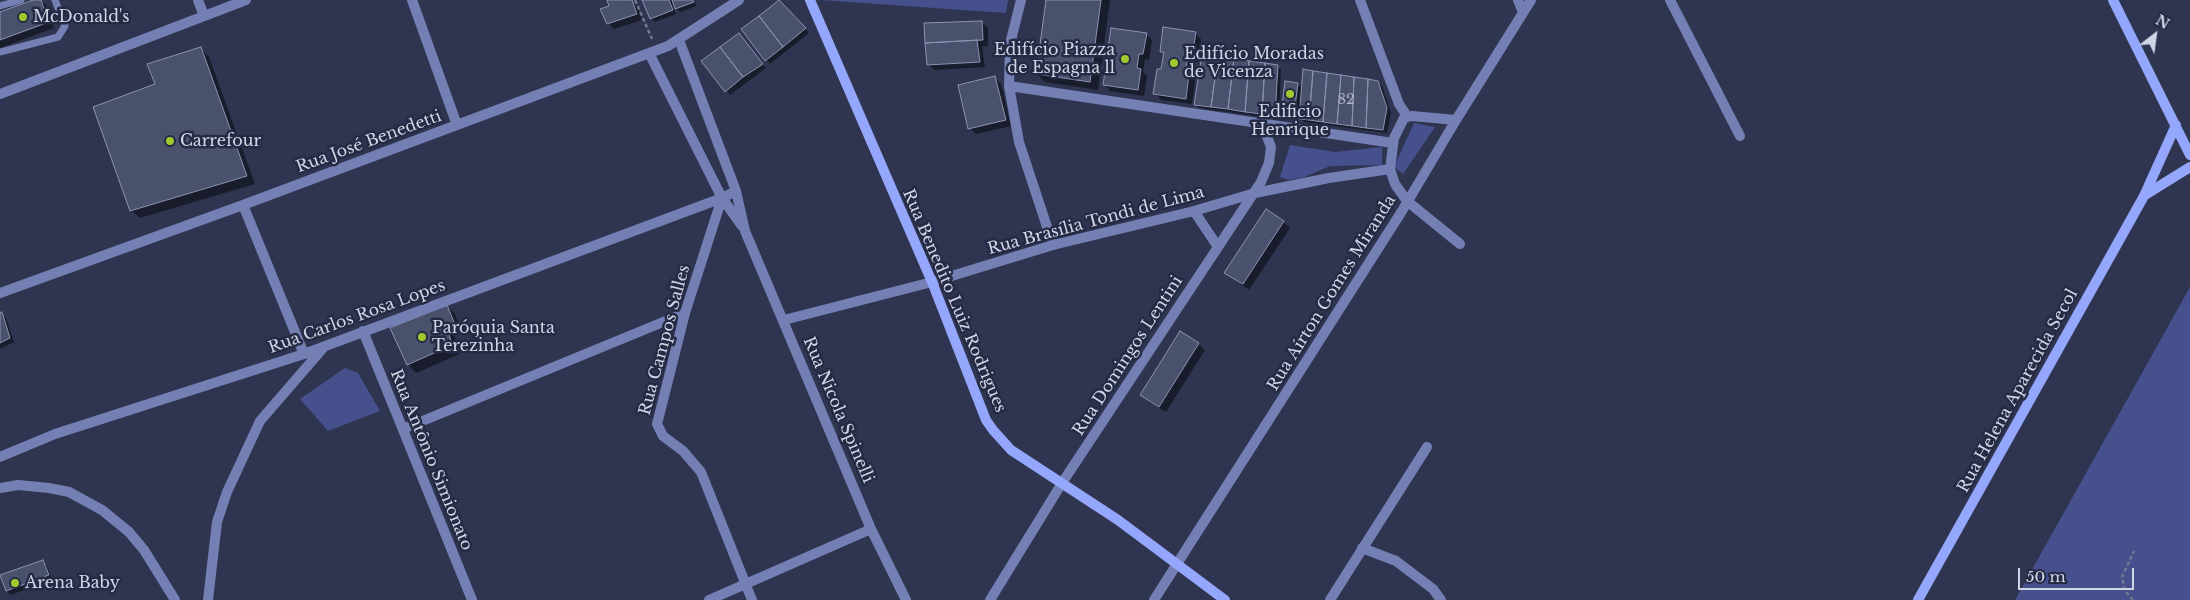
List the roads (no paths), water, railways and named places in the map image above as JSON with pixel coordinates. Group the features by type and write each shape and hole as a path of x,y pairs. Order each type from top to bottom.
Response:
{"street":[{"path":"198,0 204,16"},
{"path":"0,94 246,0"},
{"path":"412,0 457,125"},
{"name":"Rua José Benedetti","path":"0,293 243,205 653,51 679,40 739,0"},
{"name":"Rua Benedito Luiz Rodrigues","path":"810,0 932,282 986,420 1011,450 1118,520 1225,600"},
{"path":"1021,0 1010,44 1010,86 1019,142 1053,244"},
{"path":"1360,0 1399,104 1408,116 1456,120"},
{"path":"1518,0 1523,12"},
{"name":"Rua Aírton Gomes Miranda","path":"1154,600 1408,202 1456,120 1531,0"},
{"path":"1670,0 1740,136"},
{"path":"2113,0 2190,155"},
{"name":"Rua Nicola Spinelli","path":"679,40 736,191 745,231 871,529 906,600"},
{"name":"Rua Nicola Spinelli","path":"653,51 722,198 745,231"},
{"path":"1010,86 1393,143"},
{"path":"1408,116 1397,130 1393,143 1390,169 1395,184 1408,202 1460,244"},
{"name":"Rua Domingos Lentini","path":"990,600 1062,483 1255,193 1265,174 1271,155 1271,146 1262,124"},
{"name":"Rua Helena Aparecida Secol","path":"1918,600 2144,196 2176,125"},
{"name":"Rua Helena Aparecida Secol","path":"2144,196 2190,167"},
{"name":"Rua Brasília Tondi de Lima","path":"784,320 932,282 1053,244 1194,211 1255,193 1329,178 1390,169"},
{"path":"722,198 736,191"},
{"name":"Rua Campos Salles","path":"722,198 685,313 657,424 662,436 683,451 701,472 752,600"},
{"name":"Rua Carlos Rosa Lopes","path":"0,458 55,434 304,354 722,198"},
{"path":"243,205 304,354"},
{"path":"1194,211 1218,247"},
{"path":"403,429 685,313"},
{"name":"Rua Antônio Simionato","path":"363,331 472,600"},
{"path":"208,600 217,522 227,492 260,421 324,346"},
{"path":"1330,600 1427,447"},
{"path":"0,488 18,485 69,492 102,510 128,532 144,550 175,600"},
{"path":"710,600 871,529"},
{"path":"1362,548 1396,561 1433,590 1441,600"}],"lane":[{"path":"0,6 21,0"},
{"path":"0,52 58,38 65,26 55,0"}],"place":[{"name":"McDonald's","path":"23,17"},
{"name":"Edifício Piazza de Espagna ll","path":"1125,59"},
{"name":"Edifício Moradas de Vicenza","path":"1174,63"},
{"name":"Edificio Henrique","path":"1290,94"},
{"name":"Carrefour","path":"170,141"},
{"name":"Paróquia Santa Terezinha","path":"422,337"},
{"name":"Arena Baby","path":"15,583"}]}
